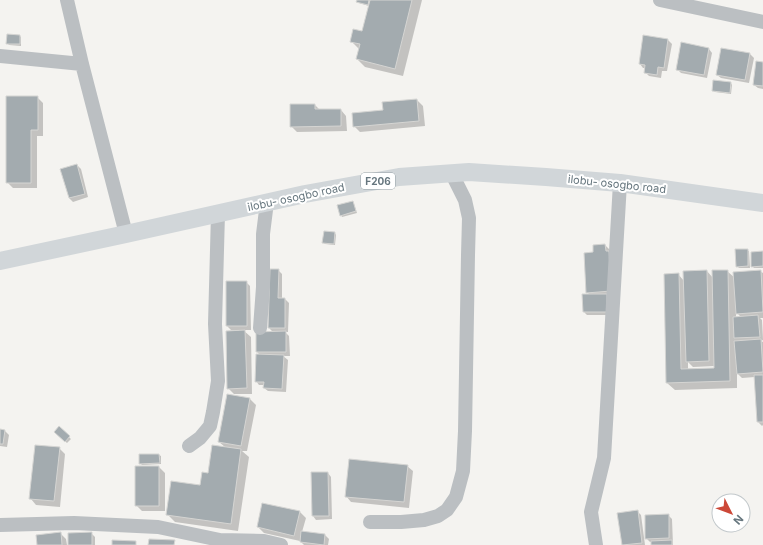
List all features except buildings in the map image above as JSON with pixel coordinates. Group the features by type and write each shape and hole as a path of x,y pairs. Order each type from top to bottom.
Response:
{"main road":[{"name":"ilobu- osogbo road","path":"0,261 267,202 399,177 469,172 620,183 763,203"}],"street":[{"path":"67,0 126,234"},
{"path":"660,0 763,22"},
{"path":"0,56 82,64"},
{"path":"370,522 424,520 438,516 447,510 456,497 463,471 469,218 466,200 452,174"},
{"path":"596,545 591,512 604,458 620,183"},
{"path":"260,328 263,287 263,234 267,202"},
{"path":"189,446 200,438 210,426 218,381 215,324 218,213"},
{"path":"0,525 74,523 158,528 220,540 264,541 281,545"}]}
